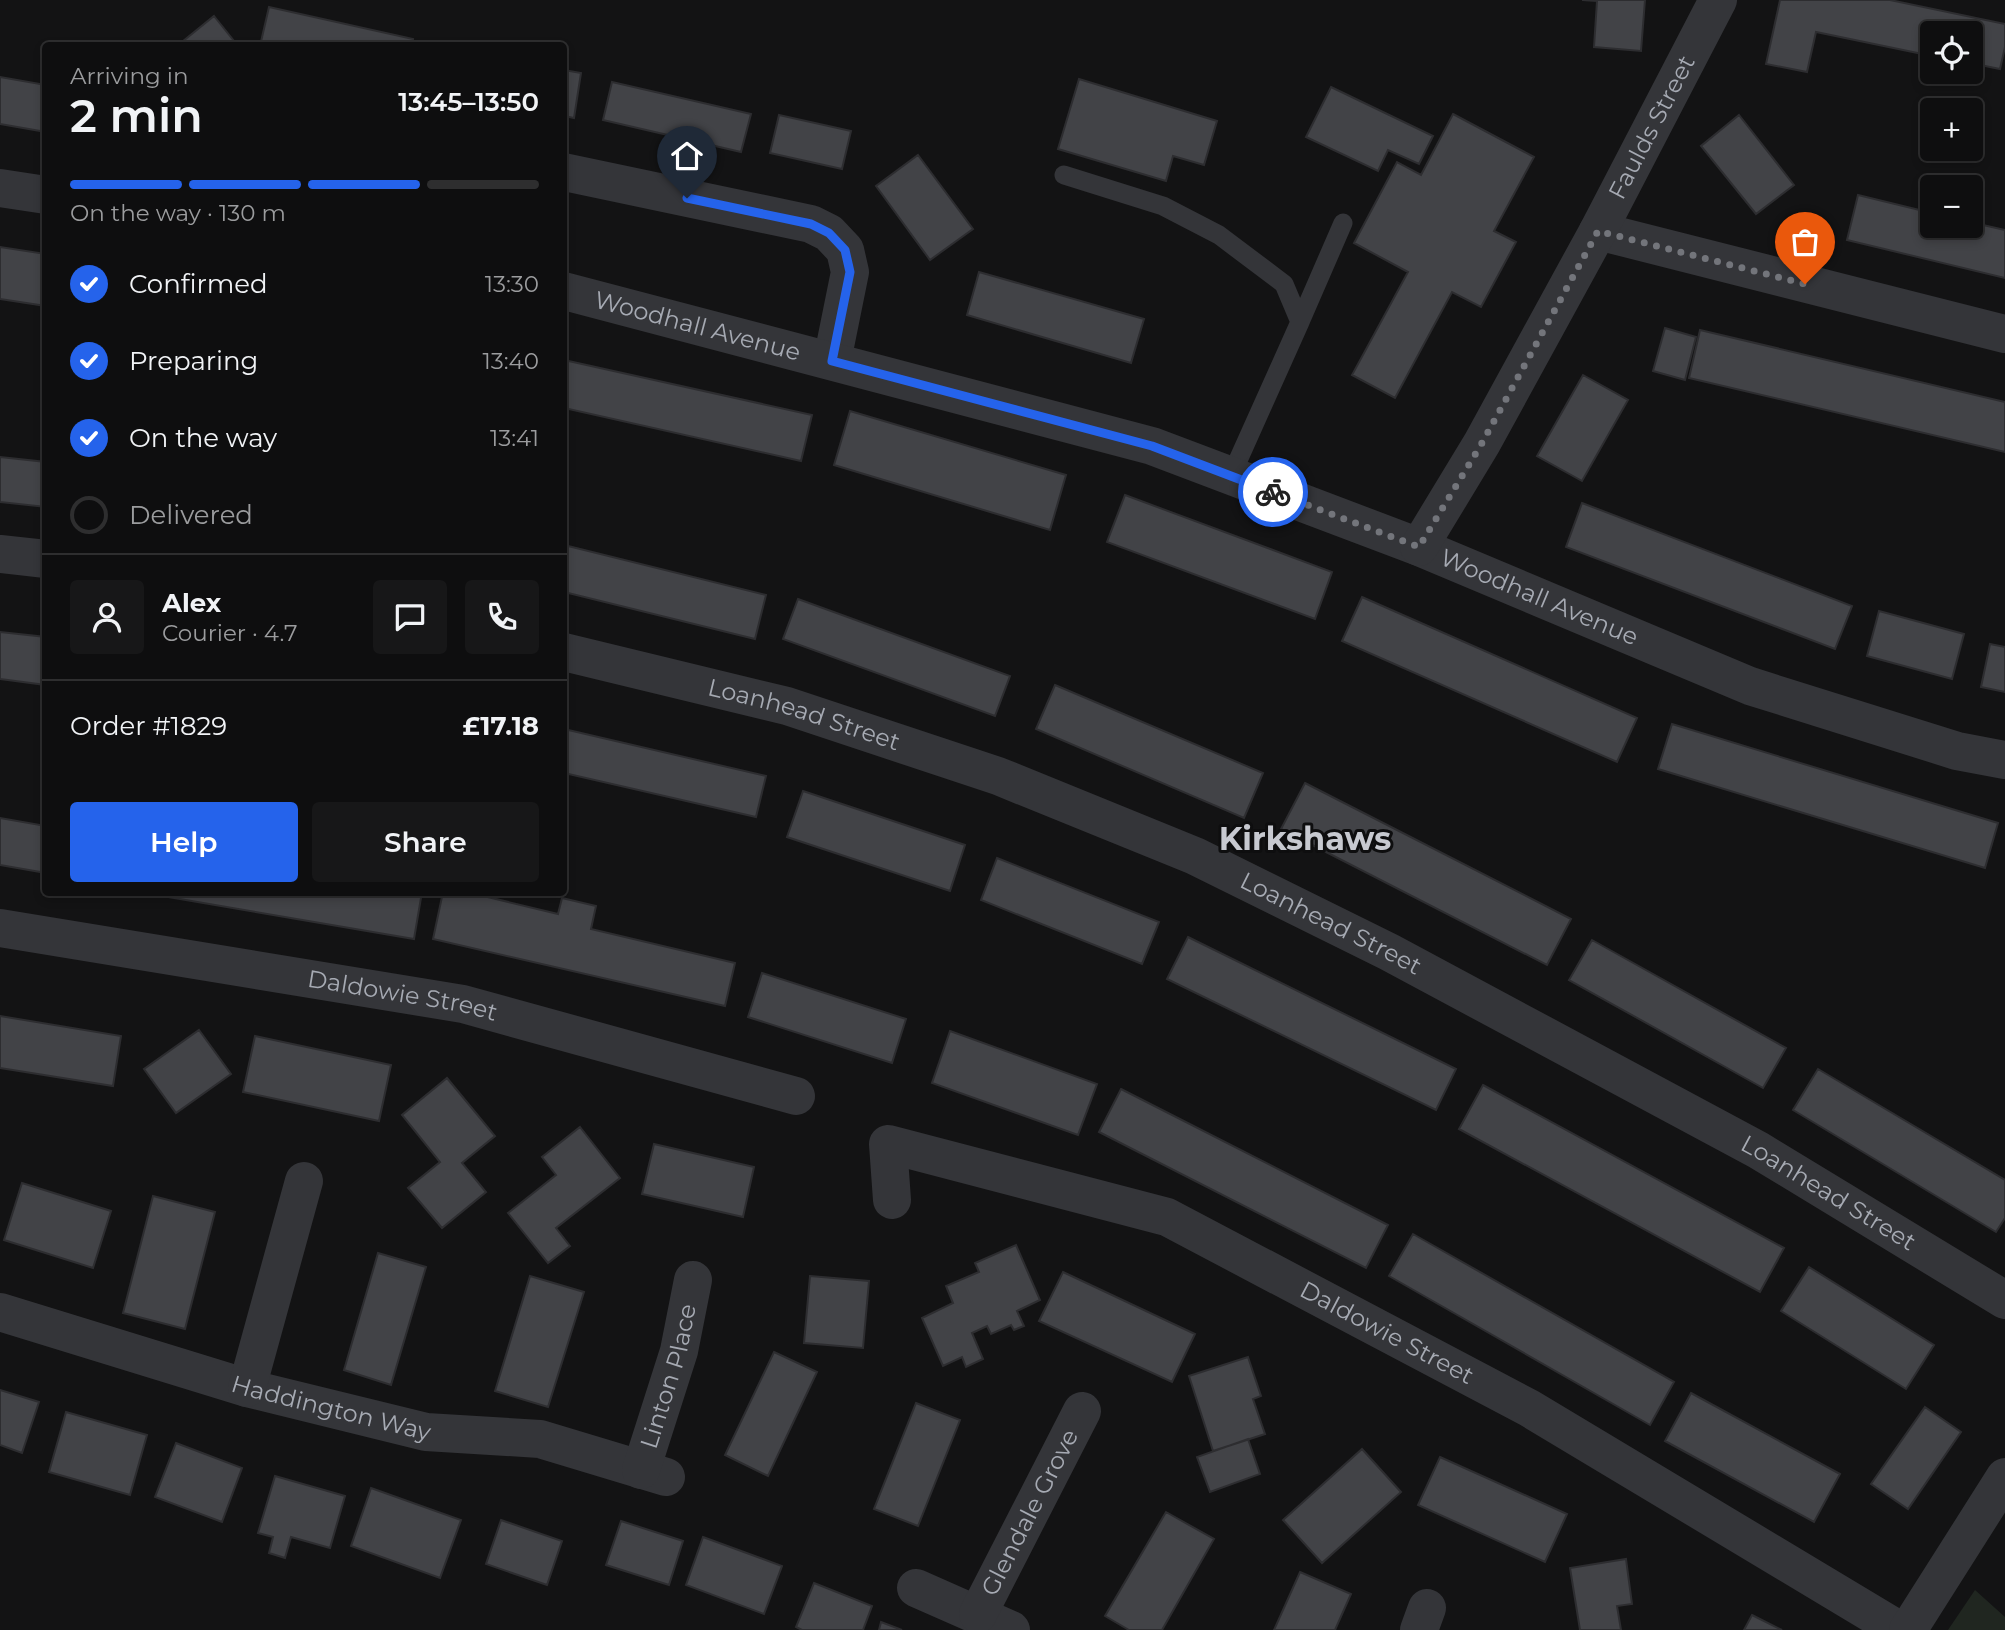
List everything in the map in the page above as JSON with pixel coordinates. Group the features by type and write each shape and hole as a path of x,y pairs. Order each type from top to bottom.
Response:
{"street":[{"name":"Faulds Street","path":"1419,547 1482,443 1598,231 1718,0"},
{"name":"Woodhall Avenue","path":"567,173 811,224 829,233 845,250 850,272 832,361"},
{"path":"0,188 42,194"},
{"path":"1598,231 2005,334"},
{"name":"Woodhall Avenue","path":"567,292 1152,446 1419,547 1750,686 1957,751 2005,760"},
{"path":"0,554 42,559"},
{"name":"Loanhead Street","path":"567,653 787,706 998,776 1195,856 1389,952 1758,1150 2005,1300"},
{"name":"Daldowie Street","path":"0,928 463,1004 796,1096"},
{"name":"Daldowie Street","path":"892,1200 888,1144 1167,1217 1528,1408 1899,1630"},
{"path":"247,1388 304,1181"},
{"name":"Linton Place","path":"653,1473 693,1280"},
{"name":"Haddington Way","path":"0,1312 247,1388 426,1432 540,1439 653,1473"},
{"name":"Glendale Grove","path":"994,1622 1082,1411"},
{"path":"1908,1630 2005,1477"},
{"path":"916,1588 994,1622"}],"lane":[{"path":"1064,175 1163,206 1219,235 1284,284 1300,322"},
{"path":"1231,476 1343,223"}],"shaded area":[{"path":"1975,1590 2005,1617 2005,1630 1948,1630"}],"building":[{"path":"1582,0 1645,0 1641,51 1594,47 1597,1"},
{"path":"1780,0 1890,0 2005,24 2005,47 2000,69 1983,66 1983,21 1920,21 1920,54 1816,32 1807,72 1766,64"},
{"path":"269,7 413,39 413,42 261,42"},
{"path":"214,16 235,42 182,42"},
{"path":"567,71 581,73 574,118 567,117"},
{"path":"0,77 42,84 42,131 0,124"},
{"path":"1079,79 1217,121 1204,165 1173,156 1166,181 1058,149"},
{"path":"612,82 751,114 741,152 603,120"},
{"path":"1331,87 1433,136 1419,164 1388,150 1378,171 1306,137"},
{"path":"1453,114 1534,157 1494,231 1516,242 1481,307 1452,292 1395,398 1352,375 1408,272 1354,243 1397,162 1421,175"},
{"path":"779,115 851,131 842,169 770,153"},
{"path":"1739,115 1794,185 1756,214 1701,146"},
{"path":"918,155 973,229 930,260 876,186"},
{"path":"1858,195 1920,210 1920,238 1983,238 1983,225 2005,230 2005,278 1847,240"},
{"path":"0,247 42,253 42,305 0,299"},
{"path":"979,272 1144,319 1131,363 967,315"},
{"path":"1665,328 1696,337 1685,380 1653,371"},
{"path":"1700,330 2005,402 2005,452 1689,378"},
{"path":"567,361 812,415 801,461 567,409"},
{"path":"1583,375 1628,400 1582,481 1537,456"},
{"path":"850,411 1066,475 1050,530 834,465"},
{"path":"0,457 42,462 42,507 0,502"},
{"path":"1125,495 1332,572 1315,619 1107,542"},
{"path":"1582,503 1852,606 1835,649 1566,547"},
{"path":"567,546 766,595 755,639 567,593"},
{"path":"1362,597 1637,718 1617,762 1342,641"},
{"path":"798,599 1010,676 995,716 783,639"},
{"path":"1879,611 1964,634 1952,679 1867,656"},
{"path":"0,632 42,637 42,684 0,679"},
{"path":"1990,644 2005,647 2005,692 1981,687"},
{"path":"1055,685 1263,773 1244,818 1036,729"},
{"path":"1672,724 1998,823 1985,868 1658,769"},
{"path":"567,730 766,776 756,817 567,774"},
{"path":"1305,783 1571,919 1547,965 1281,829"},
{"path":"803,791 965,845 950,891 787,837"},
{"path":"0,818 42,825 42,872 0,865"},
{"path":"997,858 1159,922 1142,964 981,900"},
{"path":"162,896 421,896 414,939"},
{"path":"442,896 484,896 558,914 562,898 596,906 591,929 735,963 725,1006 433,939"},
{"path":"1188,937 1456,1069 1436,1110 1167,979"},
{"path":"1592,940 1786,1048 1763,1088 1569,980"},
{"path":"762,973 906,1019 892,1063 748,1017"},
{"path":"0,1016 121,1036 113,1086 0,1068"},
{"path":"199,1030 231,1074 176,1113 144,1069"},
{"path":"950,1031 1097,1084 1078,1135 932,1083"},
{"path":"255,1036 391,1065 379,1121 243,1092"},
{"path":"1818,1069 2005,1180 2005,1218 1996,1232 1793,1110"},
{"path":"447,1078 495,1136 462,1163 486,1192 442,1228 408,1188 440,1162 402,1115"},
{"path":"1483,1085 1784,1248 1760,1292 1459,1129"},
{"path":"1121,1089 1388,1225 1366,1268 1099,1132"},
{"path":"580,1127 620,1178 556,1228 570,1246 548,1263 508,1213 556,1175 542,1157"},
{"path":"654,1144 754,1167 743,1217 642,1194"},
{"path":"22,1183 111,1211 93,1268 4,1240"},
{"path":"153,1196 215,1212 185,1329 123,1313"},
{"path":"1413,1234 1674,1382 1650,1425 1389,1276"},
{"path":"1016,1245 1040,1300 1017,1311 1024,1326 1014,1330 1011,1325 991,1334 987,1326 972,1333 983,1359 966,1367 962,1357 943,1366 922,1318 953,1303 946,1286 979,1272 975,1263"},
{"path":"378,1253 426,1267 391,1385 344,1370"},
{"path":"1809,1267 1934,1345 1906,1389 1781,1311"},
{"path":"1063,1272 1195,1334 1172,1382 1039,1321"},
{"path":"530,1276 584,1292 548,1407 495,1391"},
{"path":"810,1276 869,1281 863,1348 804,1343"},
{"path":"774,1352 817,1372 768,1476 725,1455"},
{"path":"1248,1357 1261,1396 1253,1399 1265,1434 1213,1451 1189,1376"},
{"path":"0,1390 39,1402 22,1453 0,1445"},
{"path":"1691,1393 1840,1474 1814,1522 1665,1441"},
{"path":"916,1403 960,1420 918,1526 874,1509"},
{"path":"1925,1407 1961,1432 1908,1509 1871,1484"},
{"path":"66,1412 147,1435 130,1495 49,1472"},
{"path":"1248,1439 1260,1474 1210,1492 1197,1457"},
{"path":"176,1443 242,1468 222,1522 155,1497"},
{"path":"1362,1449 1401,1492 1322,1563 1283,1520"},
{"path":"1440,1457 1567,1514 1545,1562 1418,1505"},
{"path":"275,1476 345,1496 330,1548 291,1537 285,1558 269,1553 273,1537 258,1533"},
{"path":"371,1488 461,1520 440,1578 351,1546"},
{"path":"1166,1512 1214,1539 1162,1630 1129,1630 1105,1616"},
{"path":"501,1520 562,1541 547,1585 486,1564"},
{"path":"621,1521 683,1541 669,1585 606,1565"},
{"path":"703,1537 782,1566 764,1614 686,1585"},
{"path":"1626,1559 1632,1604 1617,1606 1621,1630 1580,1630 1570,1568"},
{"path":"1300,1572 1351,1594 1335,1630 1274,1630"},
{"path":"814,1583 872,1606 863,1630 802,1630 796,1627"},
{"path":"1752,1615 1782,1630 1744,1630"},
{"path":"881,1622 902,1630 879,1630"}],"way so far":[{"path":"1273,492 1419,547 1482,443 1598,231 1805,284"}],"district":[{"name":"Kirkshaws","path":"1305,839"}],"route":[{"path":"687,198 811,224 829,233 845,250 850,272 832,361 1152,446 1273,492"}]}
